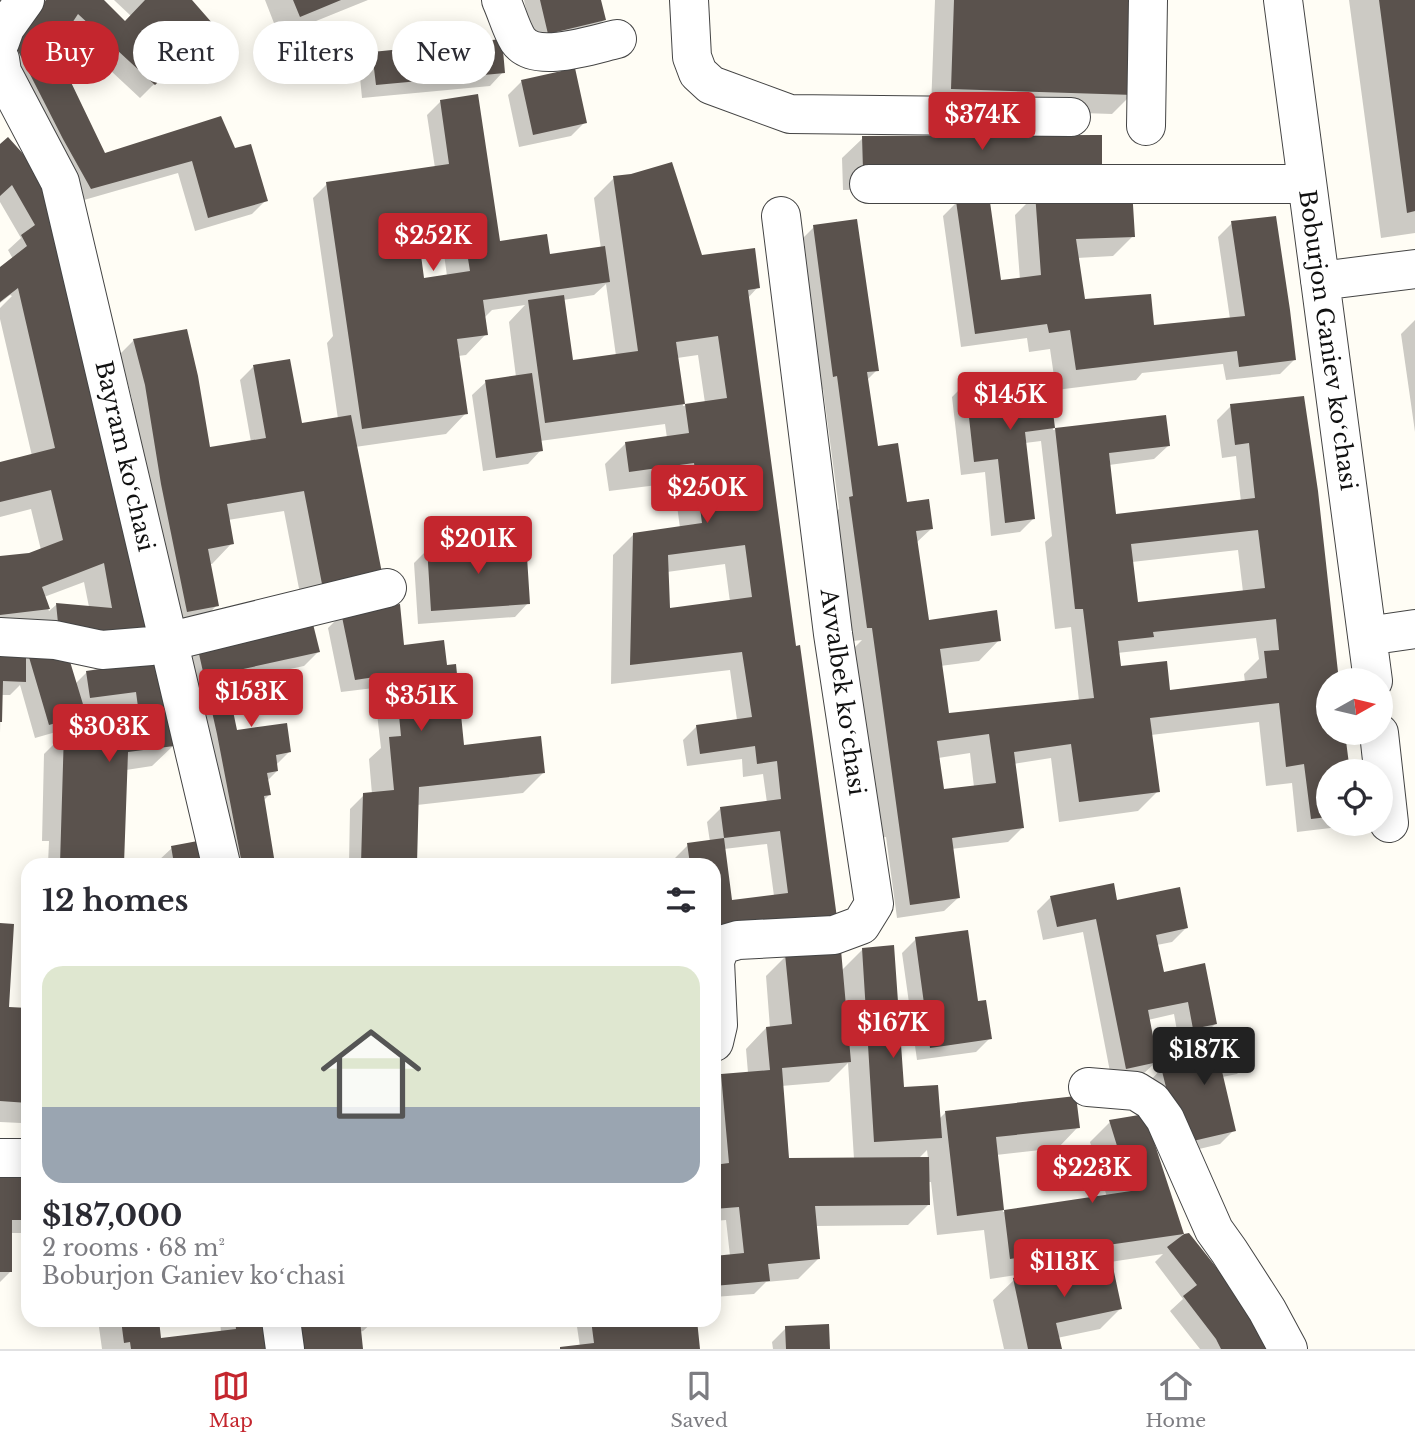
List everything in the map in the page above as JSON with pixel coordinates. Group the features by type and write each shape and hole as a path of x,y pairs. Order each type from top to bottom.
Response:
{"street":[{"path":"0,41 5,28 25,0"},
{"path":"501,0 519,42 530,50 555,53 617,39"},
{"path":"689,0 692,57 698,73 711,85 790,114 1071,117"},
{"path":"1146,126 1148,0"},
{"name":"Boburjon Ganiev koʻchasi","path":"1283,0 1371,668"},
{"name":"Bayram koʻchasi","path":"0,59 2,72 60,182 220,858"},
{"path":"869,184 1307,184"},
{"name":"Avvalbek koʻchasi","path":"721,945 738,940 834,935 861,925 874,904 833,634 782,216"},
{"path":"1320,281 1415,269"},
{"path":"0,637 55,640 102,650 151,646 387,588"},
{"path":"1367,636 1415,629"},
{"path":"1088,1087 1136,1091 1152,1101 1165,1119 1214,1230 1267,1310 1288,1349"},
{"path":"0,1158 21,1158"},
{"path":"282,1327 285,1349"}],"building":[{"path":"46,0 104,0 125,21 145,0 192,0 210,21 133,21 133,65 119,52 119,21 86,21 78,14 73,21 32,21"},
{"path":"293,0 341,0 300,17"},
{"path":"540,0 601,0 606,20 548,34"},
{"path":"954,0 1137,0 1134,95 951,89"},
{"path":"1379,0 1415,0 1415,211 1407,213"},
{"path":"21,36 21,57 15,45"},
{"path":"502,39 505,73 495,74 495,40"},
{"path":"392,50 392,84 376,85 378,51"},
{"path":"575,68 587,123 533,135 521,80"},
{"path":"35,84 72,84 105,153 221,116 235,148 251,144 268,201 208,218 192,161 91,189"},
{"path":"478,94 500,241 547,234 550,254 605,246 610,282 483,300 488,335 457,339 468,414 362,429 326,182 449,164 440,100","holes":["464,234 470,271 424,278 419,240"]},
{"path":"1102,135 1102,168 863,170 862,136"},
{"path":"8,137 34,166 55,199 149,637 59,633 56,603 112,608 104,563 42,587 50,609 0,615 0,556 29,553 63,540 51,490 0,502 0,462 55,448 18,288 0,302 0,267 27,246 21,235 35,225 12,185 0,196 0,144"},
{"path":"672,162 702,255 755,248 760,288 748,290 796,646 800,645 837,918 721,933 721,858 689,858 687,843 724,838 720,807 781,799 777,761 757,764 755,746 700,754 696,725 752,717 742,652 630,665 633,533 702,523 694,463 629,472 625,442 689,433 685,404 545,423 528,300 564,295 573,360 638,351 613,176 631,174","holes":["718,336 727,398 685,404 676,342","745,545 752,597 670,608 668,555","780,831 788,893 732,900 724,838"]},
{"path":"1132,189 1135,237 1076,239 1085,299 1151,294 1154,325 1245,316 1231,221 1276,216 1296,360 1239,367 1237,351 1076,370 1070,330 1049,333 1047,324 975,334 956,201 989,195 1001,280 1041,275 1035,193"},
{"path":"857,219 879,371 867,372 878,446 898,443 907,502 929,499 933,529 916,531 929,620 997,610 1001,641 940,649 949,713 1094,698 1083,609 1075,609 1055,428 1166,415 1170,446 1109,453 1116,514 1255,498 1249,443 1235,445 1230,404 1304,396 1318,491 1338,668 1316,668 1316,746 1347,746 1348,759 1316,759 1316,818 1311,819 1304,764 1286,767 1279,703 1150,718 1160,792 1079,802 1071,744 1014,752 1024,828 952,838 960,898 910,905 872,628 867,628 849,497 853,496 837,376 833,377 813,225","holes":["1258,530 1265,588 1138,602 1131,544","1276,619 1279,650 1264,651 1267,678 1170,690 1167,661 1121,666 1118,641 1154,637 1153,632","989,734 996,783 944,789 937,741"]},
{"path":"187,329 210,447 266,438 253,365 290,359 302,423 351,415 382,573 322,584 304,491 227,504 234,544 208,549 219,606 187,612 161,484 145,385 133,339"},
{"path":"1048,372 1055,428 1025,432 1035,519 1005,523 998,459 974,462 965,382"},
{"path":"532,373 543,451 496,458 485,380"},
{"path":"526,541 530,604 431,611 427,547"},
{"path":"400,604 404,645 444,640 447,665 456,664 464,745 541,736 545,773 419,787 417,858 361,858 363,793 394,790 389,737 401,736 395,674 355,680 341,612"},
{"path":"312,620 320,652 225,673 237,730 287,723 291,752 276,755 278,771 267,773 271,795 264,796 274,858 241,858 197,645"},
{"path":"0,646 26,647 26,682 3,681 2,722 0,722"},
{"path":"26,647 68,655 86,714 49,725"},
{"path":"163,660 174,746 128,752 124,858 60,858 64,732 140,722 136,692 90,698 86,671"},
{"path":"203,840 206,858 173,858 171,846"},
{"path":"1114,883 1117,900 1180,887 1188,928 1156,935 1164,972 1205,963 1217,1024 1193,1029 1188,1002 1148,1010 1158,1062 1126,1069 1096,919 1057,927 1050,896"},
{"path":"0,923 14,924 9,1007 21,1008 21,1102 0,1101"},
{"path":"968,930 978,1001 986,1000 992,1039 930,1048 915,937"},
{"path":"894,945 904,1087 938,1085 942,1138 874,1142 862,948"},
{"path":"841,950 851,1062 782,1068 789,1158 929,1157 930,1205 815,1206 820,1259 768,1264 770,1281 721,1285 721,1255 744,1253 739,1207 721,1208 721,1164 729,1163 721,1074 770,1070 766,1027 792,1024 785,954"},
{"path":"1245,1031 1252,1060 1221,1067 1236,1131 1180,1144 1161,1067 1215,1037"},
{"path":"1076,1096 1080,1128 996,1137 1004,1210 957,1216 945,1111"},
{"path":"1145,1114 1184,1234 1010,1259 1004,1210 1131,1191 1109,1120"},
{"path":"0,1171 21,1171 21,1220 12,1220 12,1272 0,1272"},
{"path":"1189,1233 1251,1311 1272,1349 1221,1349 1183,1296 1197,1285 1167,1247"},
{"path":"1111,1258 1122,1309 1056,1323 1062,1349 1028,1349 1013,1278"},
{"path":"829,1324 830,1349 786,1349 785,1326"},
{"path":"122,1327 160,1327 161,1338 236,1327 266,1327 269,1349 131,1349 130,1342 124,1343"},
{"path":"301,1327 361,1327 363,1349 304,1349"},
{"path":"592,1327 698,1327 700,1349 560,1349 594,1343"}]}
